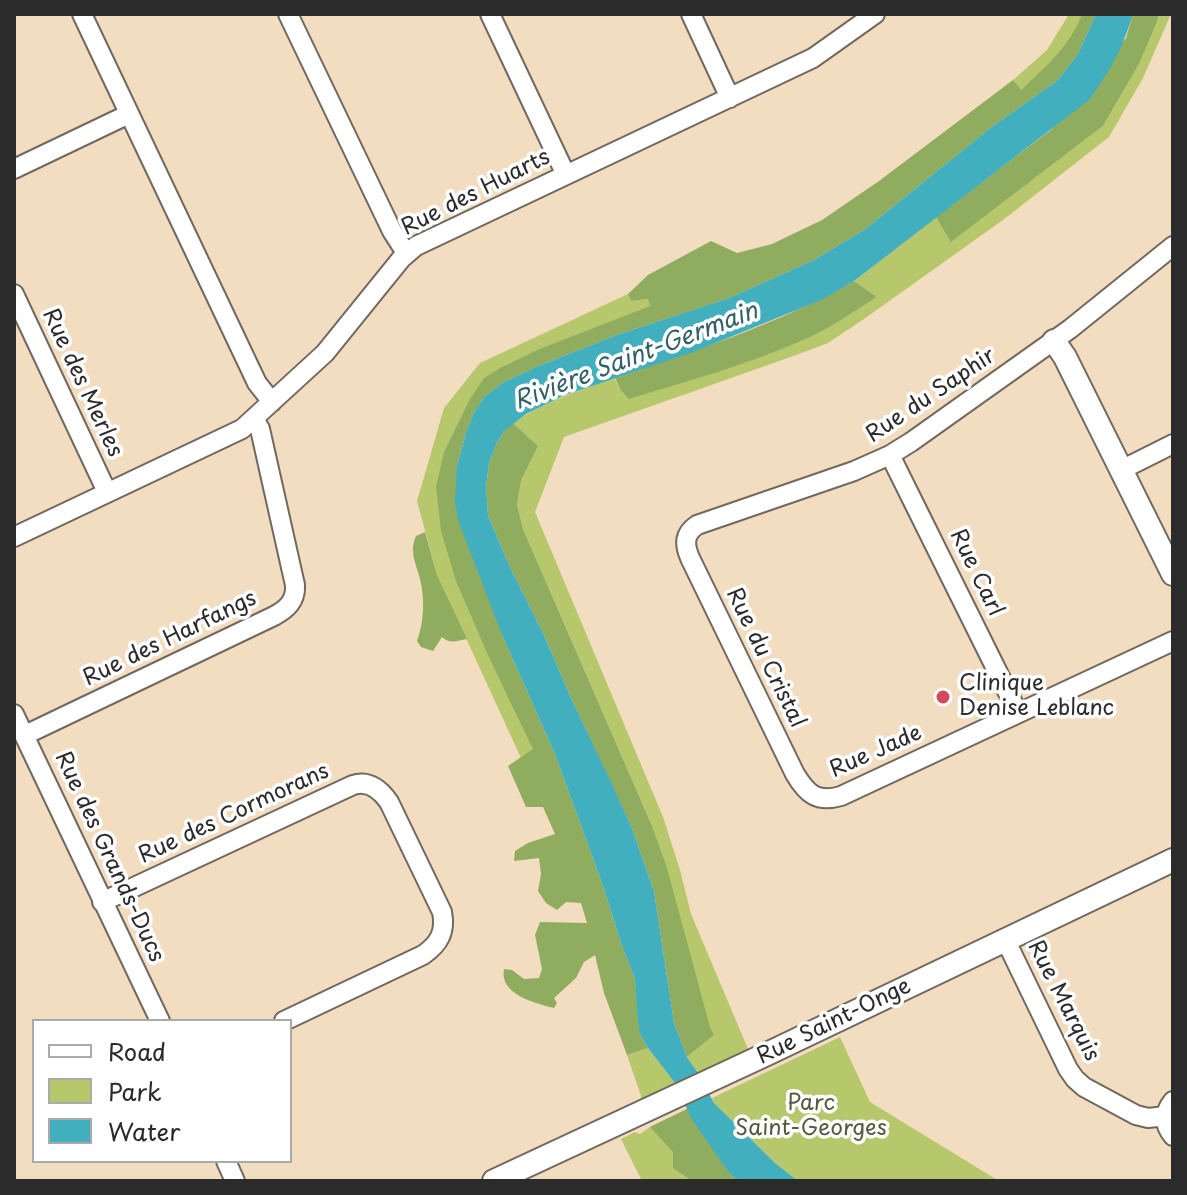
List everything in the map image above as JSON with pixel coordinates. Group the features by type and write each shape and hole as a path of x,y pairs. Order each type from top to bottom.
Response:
{"street":[{"path":"82,14 257,383 272,402"},
{"path":"288,14 392,231 406,253"},
{"path":"490,14 566,175"},
{"path":"691,14 730,98"},
{"name":"Rue des Huarts","path":"14,537 242,429 325,353 406,253 423,242 813,58 875,14"},
{"path":"14,169 129,114"},
{"name":"Rue du Saphir","path":"687,534 703,523 854,471 890,455 1054,341 1173,246"},
{"name":"Rue des Merles","path":"14,294 107,492"},
{"path":"1054,341 1065,357 1173,574"},
{"name":"Rue des Harfangs","path":"25,735 274,616 289,605 296,592 295,585 260,429 254,419"},
{"path":"1121,470 1173,444"},
{"name":"Rue Carl","path":"890,455 1018,713"},
{"name":"Rue du Cristal","path":"687,534 685,544 690,558 795,774 816,797"},
{"name":"Rue Jade","path":"816,797 841,796 1173,641"},
{"name":"Rue des Grands-Ducs","path":"14,714 159,1019"},
{"name":"Rue des Cormorans","path":"102,902 353,785 373,786 389,802 442,912 443,931 434,947 423,955 288,1019"},
{"name":"Rue Saint-Onge","path":"494,1181 1173,860"},
{"name":"Rue Marquis","path":"1005,939 1075,1079 1136,1115 1148,1118 1169,1108"},
{"name":"Rue Marquis","path":"1169,1108 1166,1124 1173,1136"}],"green space":[{"path":"1069,14 1082,14 1070,37 1048,65 1020,91 1013,80 1047,50"},
{"path":"1082,14 1096,14 1078,54 1058,80 993,126 864,230 814,260 729,298 617,335 536,367 504,382 485,396 474,412 457,466 503,637 555,754 635,979 641,1036 648,1048 627,1055 604,993 595,955 584,962 576,978 554,998 557,1003 554,1008 520,996 512,991 504,978 504,969 512,970 524,979 539,978 542,969 535,935 540,922 587,923 581,903 566,902 557,910 546,903 538,891 541,874 539,858 514,861 515,851 555,834 543,807 526,807 508,766 533,749 456,581 441,531 436,487 444,452 484,378 539,349 650,306 648,299 631,301 628,294 648,275 711,241 737,253 772,244 822,220 1013,80 1021,90 1063,46"},
{"path":"1133,14 1159,14 1139,64 1103,126 951,242 936,217 1052,129 1126,38"},
{"path":"1159,14 1171,14 1143,78 1109,137 1003,220 864,319 828,343 564,437 535,512 663,817 691,914 748,1049 698,1073 687,1057 714,1035 652,826 523,529 517,504 521,481 538,446 513,423 549,403 614,378 620,389 699,376 746,362 804,339 877,297 854,281 936,217 952,241 1103,126 1139,64"},
{"path":"854,281 877,297 822,331 782,349 629,399 615,378 767,323"},
{"path":"628,294 631,301 648,299 651,306 539,349 502,367 444,452 491,662 534,749 521,758 437,575 417,501 444,408 480,363"},
{"path":"513,423 538,446 521,481 517,504 523,529 652,826 667,868 714,1035 687,1057 674,1023 654,891 631,826 488,515 486,487 489,463 504,431"},
{"path":"425,532 437,575 467,639 450,641 442,637 433,651 421,647 417,641 423,602 413,547 416,536"},
{"name":"Parc Saint-Georges","path":"840,1037 870,1102 999,1181 798,1181 775,1163 714,1103 712,1098"},
{"path":"648,1048 675,1083 642,1099 627,1055"},
{"path":"687,1109 729,1173 739,1181 642,1181 621,1139 635,1132 640,1134"},
{"path":"687,1109 729,1173 739,1181 688,1181 673,1168 673,1152 650,1127"}],"water":[{"name":"Rivière Saint-Germain","path":"1096,14 1133,14 1115,59 1089,100 854,281 821,300 696,351 565,395 526,414 504,431 489,463 486,487 488,515 631,826 654,891 674,1023 687,1057 714,1103 775,1163 798,1181 739,1181 729,1173 691,1118 675,1083 641,1036 635,979 604,889 555,754 503,637 459,523 455,503 457,466 466,433 474,412 485,396 504,382 617,335 729,298 814,260 864,230 993,126 1058,80 1078,54"}],"place":[{"name":"Clinique Denise Leblanc","path":"943,697"}]}
